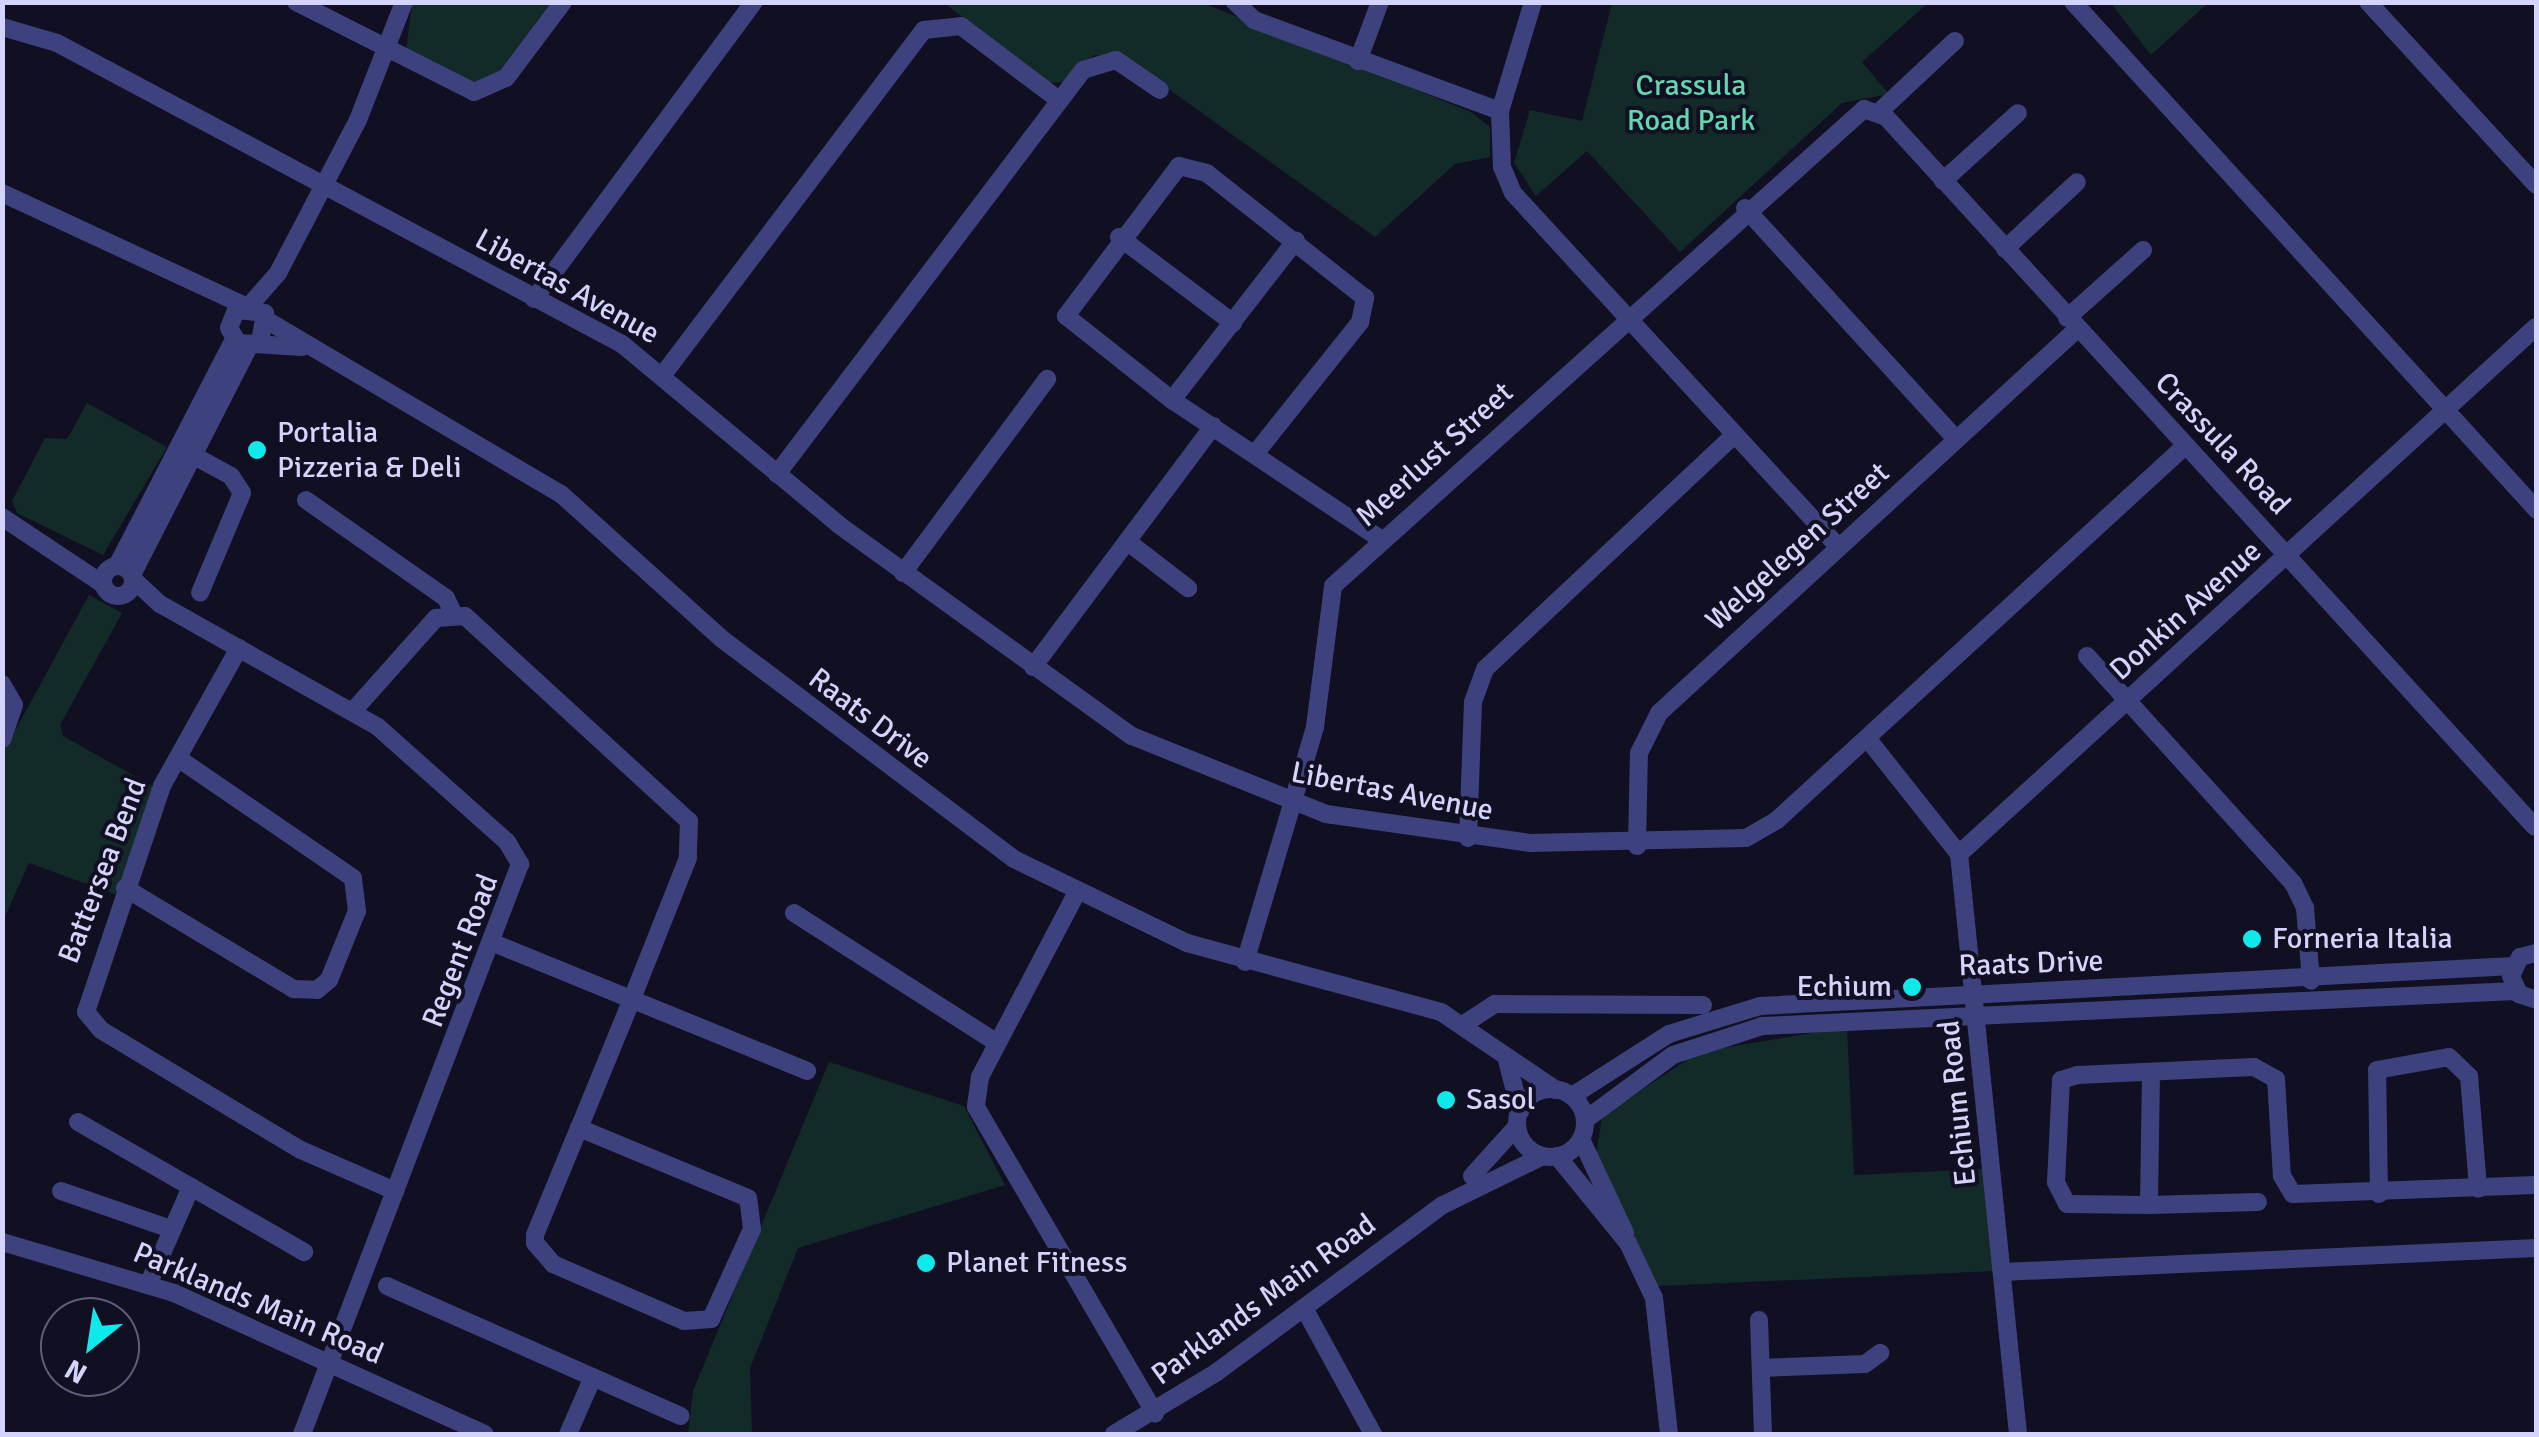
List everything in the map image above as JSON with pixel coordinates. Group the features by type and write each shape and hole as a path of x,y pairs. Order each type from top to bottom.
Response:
{"street":[{"path":"296,2 389,52 482,92 506,78 562,2"},
{"path":"120,578 243,339 247,306 278,273 323,188 389,52 404,2"},
{"path":"534,299 754,2"},
{"path":"1235,2 1254,20 1500,112"},
{"path":"1358,61 1380,2"},
{"path":"1533,2 1500,112 1502,167 1514,193 1838,547"},
{"path":"2073,2 2536,509"},
{"path":"2368,2 2536,185"},
{"name":"Libertas Avenue","path":"2,26 57,43 665,372 777,474 902,573 1132,736 1290,805 1468,838 1637,846 1746,838 1866,738 2184,446"},
{"path":"665,372 924,30 961,26 1059,100"},
{"name":"Meerlust Street","path":"1245,962 1315,726 1328,595 1382,540 1745,208 1954,41"},
{"path":"777,474 1059,100 1099,59 1160,90"},
{"name":"Crassula Road","path":"1872,110 1944,181 2534,826"},
{"path":"1944,181 2018,113"},
{"path":"1258,450 1365,310 1360,289 1185,165 1118,237 1066,316 1172,400 1258,450 1382,540"},
{"path":"2005,249 2077,182"},
{"path":"2,193 129,258 214,309 243,339"},
{"path":"1745,208 1956,439"},
{"path":"1118,237 1233,323"},
{"path":"1172,400 1296,240"},
{"name":"Welgelegen Street","path":"1637,846 1635,772 1653,723 1956,439 2143,250"},
{"path":"129,258 247,306"},
{"path":"243,339 268,319 278,273"},
{"name":"Raats Drive","path":"247,306 302,347 542,481 748,660 987,841 1076,894 1245,962 1398,997 1464,1024 1507,1060 1564,1093 1669,1034 1721,1014 1976,1004 2527,997"},
{"name":"Donkin Avenue","path":"1960,854 2536,326"},
{"name":"Raats Drive","path":"243,339 302,347"},
{"path":"902,573 1047,379"},
{"path":"1033,667 1213,426"},
{"path":"1468,838 1473,702 1485,670 1734,436"},
{"path":"185,451 237,480 242,493 200,593"},
{"path":"306,500 446,598 452,613"},
{"name":"Regent Road","path":"2,517 120,578 353,711 513,848 520,881 302,1434"},
{"path":"1128,542 1188,588"},
{"path":"353,711 436,618 452,613 470,618 689,821 688,858 579,1128 537,1248 553,1264 684,1321 711,1319 755,1208 736,1190 579,1128"},
{"name":"Battersea Bend","path":"239,648 178,759 125,888 86,992 92,1022 312,1157 395,1191"},
{"path":"2086,656 2300,894 2311,981"},
{"path":"2,684 14,705 2,739"},
{"path":"1866,738 1960,854"},
{"path":"125,888 294,990 317,990 328,980 356,911 352,878 178,759"},
{"name":"Echium Road","path":"1960,854 2018,1434"},
{"path":"1076,894 997,1043 976,1092 980,1119 1155,1413"},
{"path":"794,913 997,1043"},
{"path":"496,944 807,1070"},
{"path":"2536,953 2513,966 2536,1021"},
{"name":"Raats Drive","path":"1550,1156 1652,1066 1740,1030 1976,1004 2513,966"},
{"path":"1464,1024 1496,1004 1703,1005"},
{"path":"2379,1194 2375,1074 2390,1061 2438,1058 2461,1062 2469,1076 2478,1188"},
{"path":"1507,1060 1519,1119 1628,1244"},
{"path":"2258,1202 2082,1208 2061,1198 2055,1096 2071,1076 2268,1069 2278,1085 2288,1191 2379,1194 2536,1185"},
{"path":"2149,1205 2151,1074"},
{"path":"1564,1093 1583,1130 1662,1331 1669,1434"},
{"name":"Parklands Main Road","path":"1443,1205 1519,1119 1534,1094 1564,1093"},
{"path":"78,1122 304,1252"},
{"name":"Parklands Main Road","path":"1114,1434 1155,1413 1443,1205 1550,1156"},
{"path":"149,1284 168,1228 191,1187"},
{"path":"61,1190 168,1228"},
{"name":"Parklands Main Road","path":"3,1240 149,1284 485,1434"},
{"path":"2002,1272 2536,1248"},
{"path":"387,1286 681,1416"},
{"path":"1304,1308 1373,1434"},
{"path":"1759,1320 1763,1434"},
{"path":"1761,1368 1865,1364 1880,1352"},
{"path":"568,1434 593,1377"}],"green space":[{"path":"2110,2 2208,2 2208,3 2151,55"},
{"path":"412,3 556,3 502,73 479,85 406,50"},
{"path":"944,3 1203,3 1471,112 1490,127 1490,157 1455,164 1375,237 1124,57 1094,55 1065,82 1050,83"},
{"name":"Crassula Road Park","path":"1612,3 1928,3 1862,62 1889,94 1842,103 1680,252 1587,151 1536,196 1514,163 1530,110 1582,121"},
{"path":"87,403 167,447 103,555 17,513 12,501 45,438 67,439"},
{"path":"89,595 122,613 60,725 63,736 156,788 117,895 29,863 3,921 3,753"},
{"path":"1847,1027 1854,1175 1985,1169 1995,1271 1658,1286 1596,1156 1602,1116 1699,1052"},
{"path":"829,1062 964,1106 1005,1185 798,1248 750,1368 752,1434 688,1434 693,1391"}],"place":[{"name":"Portalia Pizzeria & Deli","path":"257,450"},
{"name":"Forneria Italia","path":"2252,939"},
{"name":"Echium","path":"1912,987"},
{"name":"Sasol","path":"1446,1100"},
{"name":"Planet Fitness","path":"926,1263"}]}
